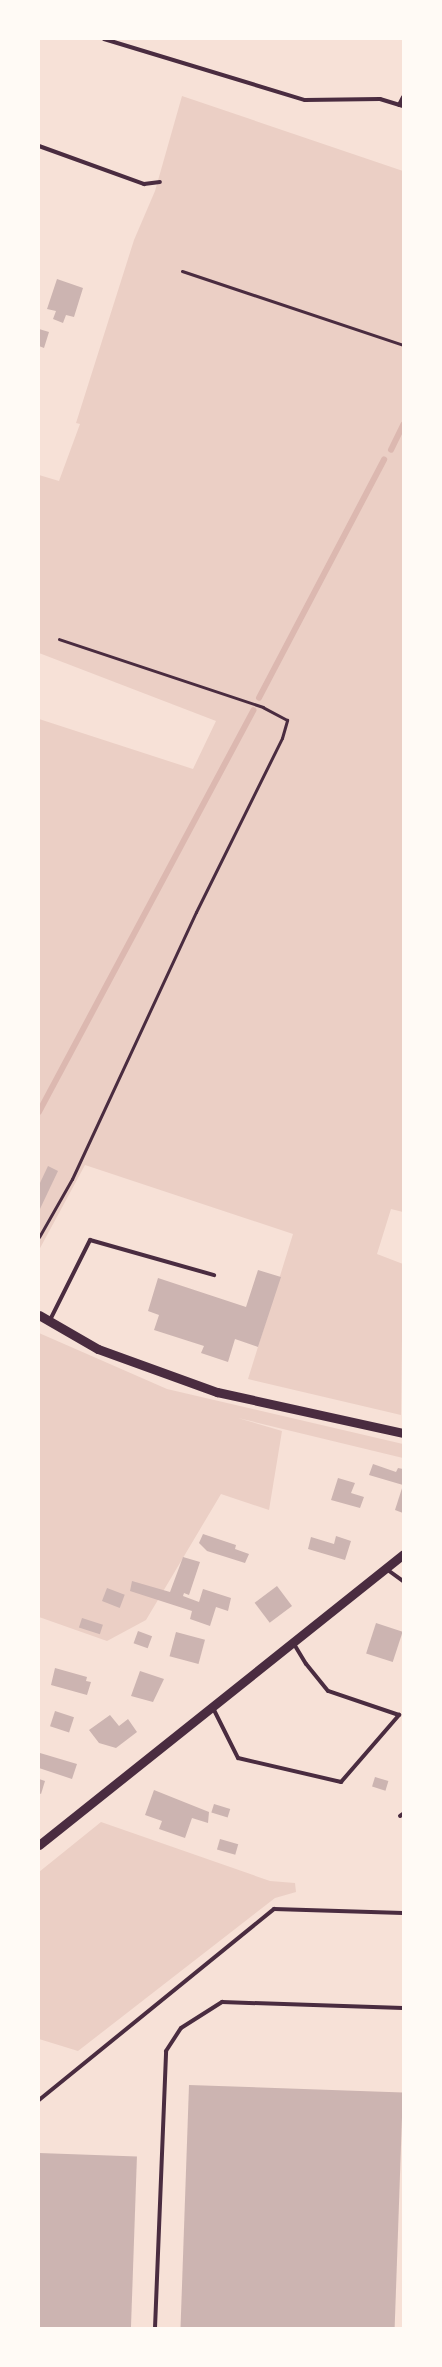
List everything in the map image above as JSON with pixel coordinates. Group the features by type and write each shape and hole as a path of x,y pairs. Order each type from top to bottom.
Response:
{"street":[{"path":"39,1315 98,1349 217,1392 403,1433"},
{"path":"39,1845 403,1554"}],"lane":[{"path":"104,39 305,100 380,99 401,106 403,97"},
{"path":"39,146 144,184 160,182"},
{"path":"49,1322 90,1240 214,1275"},
{"path":"385,1568 403,1581"},
{"path":"212,1706 238,1758 341,1782 399,1715 328,1691 293,1642"},
{"path":"39,2100 98,2054 274,1909 403,1912"},
{"path":"155,2328 166,2051 181,2028 222,2002 403,2008"}],"path":[{"path":"182,272 403,345"},
{"path":"39,1237 72,1179 192,921 282,738 286,720 263,707 59,639"}],"shaded area":[{"path":"182,96 403,171 403,1212 391,1209 377,1254 403,1264 401,1415 248,1379 293,1234 85,1165 39,1250 39,719 193,769 216,721 39,653 39,475 59,481 80,424 76,423 134,240 155,191"},
{"path":"39,1333 167,1389 403,1444 403,1458 238,1418 282,1431 269,1510 221,1494 146,1620 107,1641 39,1617"},
{"path":"101,1822 270,1881 295,1883 296,1892 275,1898 78,2051 39,2039 39,1872"}],"building":[{"path":"57,279 83,288 74,317 66,315 63,323 53,319 56,311 47,309"},
{"path":"39,329 49,332 44,348 39,346"},
{"path":"48,1166 58,1171 39,1211 39,1185"},
{"path":"258,1270 281,1277 258,1347 235,1339 228,1362 201,1353 204,1346 154,1330 159,1315 148,1311 158,1278 246,1307"},
{"path":"373,1464 396,1472 398,1468 403,1469 403,1485 369,1475"},
{"path":"338,1478 355,1483 351,1493 364,1497 360,1508 331,1500"},
{"path":"403,1485 403,1513 395,1510"},
{"path":"203,1534 236,1545 235,1549 249,1554 245,1563 207,1551 199,1543"},
{"path":"336,1536 351,1541 345,1560 308,1549 311,1537 334,1544"},
{"path":"183,1557 200,1562 189,1595 184,1593 183,1596 199,1602 203,1589 231,1598 228,1611 216,1607 210,1626 190,1619 192,1611 130,1591 132,1581 170,1592"},
{"path":"277,1586 292,1606 270,1623 255,1603"},
{"path":"107,1588 125,1595 120,1608 102,1601"},
{"path":"82,1618 103,1625 100,1634 79,1628"},
{"path":"376,1623 403,1632 393,1662 366,1653"},
{"path":"138,1631 152,1636 148,1648 134,1643"},
{"path":"176,1632 205,1640 199,1664 170,1656"},
{"path":"55,1668 87,1677 86,1681 91,1682 87,1695 51,1685"},
{"path":"140,1671 164,1679 153,1702 131,1696"},
{"path":"55,1711 74,1717 69,1732 50,1726"},
{"path":"110,1715 119,1726 128,1719 137,1732 116,1748 99,1743 89,1730"},
{"path":"40,1753 77,1764 72,1779 39,1768"},
{"path":"375,1777 388,1781 385,1791 372,1787"},
{"path":"39,1779 45,1781 41,1794 39,1793"},
{"path":"154,1790 209,1812 208,1823 192,1818 185,1838 159,1829 162,1821 145,1815"},
{"path":"214,1804 230,1809 228,1818 211,1813"},
{"path":"220,1839 238,1844 235,1855 217,1850"},
{"path":"189,2085 403,2092 395,2328 181,2328"},
{"path":"39,2153 137,2156 131,2328 39,2328"}],"waterway":[{"path":"391,450 403,425"},
{"path":"259,698 384,460"},
{"path":"39,1112 253,711"}]}
